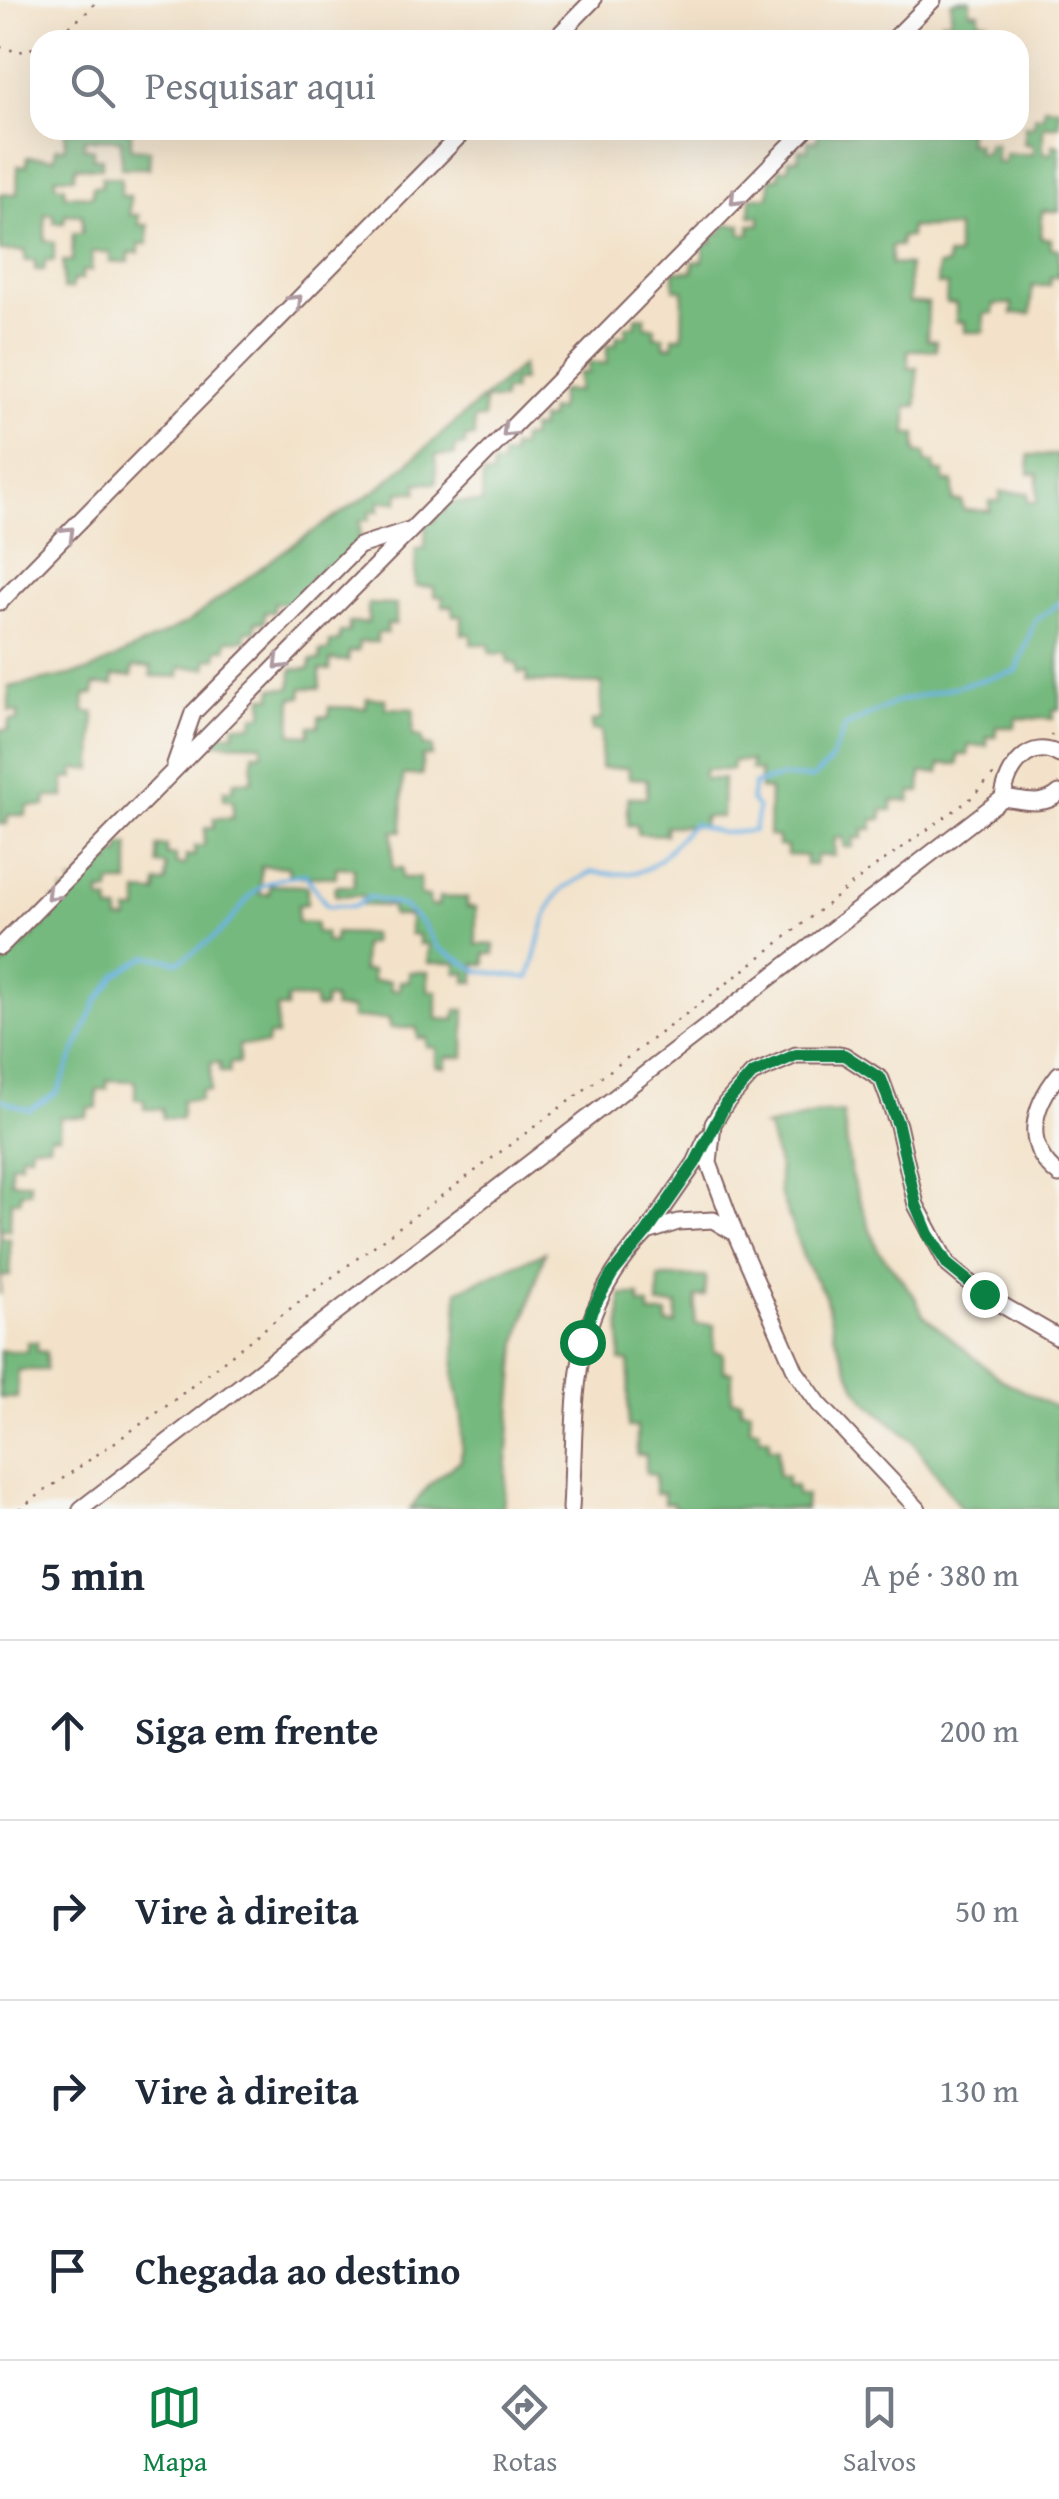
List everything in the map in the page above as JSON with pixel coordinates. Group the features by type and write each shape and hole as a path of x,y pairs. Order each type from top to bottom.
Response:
{"lane":[{"path":"564,30 593,0"},
{"path":"903,30 933,0"},
{"path":"0,602 455,140"},
{"path":"0,947 795,140"},
{"path":"172,772 193,713 358,546 412,528"},
{"path":"81,1509 1003,798 1010,774 1028,751 1041,748 1059,755"},
{"path":"1003,798 1037,803 1059,793"},
{"path":"571,1509 582,1342 592,1310 612,1274 695,1163 726,1103 752,1074 796,1055 844,1055 881,1079 898,1125 916,1205 948,1265 984,1294 1059,1338"},
{"path":"1059,1074 1042,1095 1033,1121 1037,1150 1059,1175"},
{"path":"713,1124 710,1163 735,1234 796,1372 818,1404 918,1509"},
{"path":"1037,1150 1059,1157"},
{"path":"647,1232 678,1222 713,1220 735,1234"}],"path":[{"path":"65,30 96,0"},
{"path":"0,46 19,52 30,49"},
{"path":"1039,738 1059,735"},
{"path":"19,1509 164,1408 296,1304 969,800 994,774"}],"green space":[{"path":"970,0 970,12 979,12 979,21 988,22 988,30 941,30 941,21 951,21 951,2"},
{"path":"1044,107 1059,108 1059,126 1043,126 1043,153 1052,154 1052,145 1059,145 1059,211 1042,211 1041,238 1051,239 1051,248 1059,249 1059,277 1051,277 1050,286 1032,286 1031,314 1012,314 1012,304 994,304 993,313 984,314 984,332 965,332 965,322 956,322 956,304 946,303 947,285 937,284 938,266 947,265 947,256 957,256 957,228 910,227 910,237 901,237 900,246 891,246 891,264 909,265 909,302 928,303 927,340 936,341 936,350 908,350 908,368 917,368 917,406 907,406 907,434 916,434 916,453 925,453 926,463 935,463 935,472 944,472 944,482 953,482 953,501 962,501 963,510 990,511 990,501 1000,501 1000,492 1028,493 1028,502 1037,502 1038,474 1029,474 1029,455 1059,455 1059,709 1053,710 1053,719 1016,718 1015,727 996,727 996,737 987,737 987,746 968,746 968,755 958,755 958,764 940,764 939,773 921,773 920,792 911,792 910,801 892,801 892,810 882,810 882,819 873,820 872,829 863,829 863,838 854,838 853,847 844,847 844,838 835,838 834,856 816,856 815,865 806,865 806,856 787,855 787,847 778,846 778,837 769,836 770,790 760,789 760,771 751,770 751,761 733,761 732,770 704,770 704,779 723,779 722,817 704,817 703,826 666,826 666,835 637,834 637,825 628,825 628,797 647,797 647,779 629,778 628,768 601,768 601,731 592,730 592,721 601,720 602,684 527,682 527,673 518,673 517,664 508,663 508,654 490,653 489,644 471,644 471,634 462,634 462,616 453,615 452,606 443,606 443,597 434,596 434,587 415,586 416,549 425,548 426,521 435,521 435,512 445,511 445,502 482,503 483,475 492,475 493,465 502,465 502,456 511,456 512,447 521,447 521,438 530,438 531,428 540,428 540,419 549,419 550,410 559,410 560,391 578,391 579,373 588,373 588,363 607,363 607,345 616,345 617,336 626,335 626,326 636,326 636,317 645,317 645,326 655,327 654,336 664,336 664,346 673,346 673,337 682,337 683,290 674,289 674,271 693,271 693,262 703,261 703,243 712,243 713,234 722,233 722,224 741,225 741,234 750,234 750,225 760,224 760,216 750,216 751,197 769,197 770,178 779,178 779,169 788,169 789,160 798,159 799,150 808,150 808,141 968,140 977,144 977,153 986,153 987,144 996,144 996,162 1004,163 1005,154 1033,154 1033,145 1024,144 1024,140 1029,140 1034,116 1043,116"},
{"path":"65,140 84,140 84,148 93,149 93,158 102,158 102,168 75,167 74,177 55,177 55,185 64,186 65,195 92,196 93,186 102,186 102,177 121,177 121,196 130,196 130,215 139,215 139,225 148,225 148,244 139,244 139,253 129,253 129,262 110,262 110,252 92,252 91,271 82,271 82,280 73,280 72,289 63,289 63,261 72,261 73,233 82,233 82,215 65,214 64,223 54,223 54,214 45,214 45,241 54,242 54,261 45,261 44,270 35,270 35,261 25,261 25,251 0,251 0,194 17,194 18,166 27,166 27,157 55,158 56,148 65,148"},
{"path":"121,140 131,140 131,149 150,150 149,168 121,168"},
{"path":"522,365 522,381 513,381 513,391 503,391 503,400 484,400 484,418 474,419 474,437 465,437 465,446 455,446 455,455 436,455 436,483 417,483 417,492 399,492 398,502 379,501 379,511 370,511 369,520 360,520 360,548 341,566 322,566 322,576 312,576 312,594 302,603 274,603 274,612 265,612 264,622 255,622 255,631 246,631 245,640 227,640 226,649 217,649 217,658 207,659 207,668 180,667 179,677 151,676 151,667 133,667 132,676 113,676 113,685 94,685 94,694 85,695 84,712 94,713 93,769 74,769 74,778 64,779 64,797 46,797 45,806 27,806 26,815 8,815 7,824 0,824 0,730 8,730 9,721 18,720 18,712 9,712 9,687 89,671 188,622 282,552 379,488"},
{"path":"368,604 396,605 396,624 387,624 387,633 377,633 377,642 359,642 358,651 349,652 348,661 330,660 330,670 320,670 320,688 302,688 301,697 292,698 291,734 309,735 310,726 319,726 319,717 329,716 329,707 366,708 367,698 385,699 386,708 414,709 413,736 422,737 423,746 432,747 432,756 422,756 422,775 403,775 402,831 393,831 392,868 402,868 402,878 420,878 420,896 429,897 430,906 438,906 439,897 467,898 467,907 476,907 476,944 494,945 494,954 485,954 485,964 475,964 475,982 466,982 466,973 456,973 456,963 428,963 428,944 419,944 419,935 410,934 410,916 392,915 391,906 363,905 363,896 335,895 335,886 354,886 354,868 336,867 336,877 289,876 288,867 261,866 260,894 269,894 270,885 307,886 307,904 298,905 297,922 316,923 316,932 325,933 326,942 334,942 335,933 372,934 372,943 363,944 362,971 372,971 372,981 390,981 391,990 399,990 400,981 409,981 409,972 428,972 428,991 437,991 437,1019 455,1020 456,1010 465,1010 464,1057 446,1057 446,1067 436,1066 436,1048 427,1047 427,1038 418,1038 417,1028 390,1028 389,1019 352,1018 352,1009 334,1008 333,999 325,999 324,1008 315,1008 314,999 287,998 287,1008 277,1008 277,1036 268,1036 267,1045 239,1045 239,1063 230,1063 229,1073 220,1072 220,1063 211,1063 210,1091 201,1091 200,1100 182,1100 181,1119 163,1118 162,1109 144,1109 144,1100 135,1099 135,1081 107,1080 107,1089 97,1090 97,1108 88,1108 87,1117 60,1117 59,1136 50,1136 49,1145 31,1145 30,1154 21,1154 21,1163 11,1164 11,1182 30,1182 30,1192 21,1192 20,1201 11,1201 10,1229 1,1229 1,1238 10,1238 10,1276 0,1276 0,965 5,965 5,956 14,956 15,947 24,947 24,938 33,938 34,928 43,928 44,910 53,910 53,900 62,900 63,891 72,891 72,882 82,882 82,873 100,873 101,864 110,863 110,854 120,854 120,845 129,845 129,883 110,883 110,892 100,892 100,900 109,901 110,911 119,911 119,920 128,920 128,911 138,911 138,892 156,893 157,883 166,883 166,865 157,864 157,846 167,846 167,855 176,855 176,864 185,865 186,855 194,856 195,846 204,846 205,828 214,828 214,818 233,818 233,800 224,800 224,790 233,790 234,781 252,781 253,753 262,753 262,744 215,743 216,734 234,734 235,725 253,725 254,716 263,715 263,697 272,697 273,688 291,688 292,669 310,669 311,660 320,660 320,651 329,651 330,642 339,641 340,632 349,632 349,623 368,623"},
{"path":"822,1113 843,1113 851,1176 877,1248 915,1297 923,1315 1000,1379 1059,1409 1059,1509 961,1509 912,1440 856,1388 834,1334 825,1295 805,1262 779,1190 779,1169 765,1127"},
{"path":"545,1252 517,1344 503,1509 410,1509 431,1483 461,1460 462,1418 454,1376 458,1290"},
{"path":"659,1277 706,1277 705,1296 696,1297 695,1324 714,1325 714,1352 723,1353 723,1371 732,1372 732,1400 741,1400 741,1410 751,1410 750,1428 760,1429 759,1438 769,1438 769,1448 778,1448 778,1476 787,1476 787,1486 796,1486 797,1495 806,1495 805,1509 674,1509 673,1503 664,1503 664,1493 655,1493 655,1475 646,1474 646,1455 637,1455 637,1427 628,1427 629,1362 620,1361 621,1295 639,1295 640,1304 649,1305 649,1314 667,1314 667,1324 676,1324 677,1305 658,1305"},
{"path":"27,1342 37,1342 37,1351 46,1352 46,1370 18,1370 17,1398 0,1398 0,1351 27,1351"}],"waterway":[{"path":"0,1099 29,1110 57,1093 96,1003 116,975 148,956 179,962 218,934 261,887 286,877 305,874 327,906 355,906 369,897 403,906 423,924 438,948 479,971 529,978 548,913 565,888 592,872 641,871 660,859 693,824 722,833 754,831 758,809 751,800 754,784 782,777 813,778 830,762 845,727 896,702 1017,671 1034,622 1059,603"}],"route":[{"path":"582,1342 592,1310 612,1274 695,1163 726,1103 752,1074 796,1055 844,1055 881,1079 898,1125 916,1205 928,1234 948,1265 984,1294"}]}
